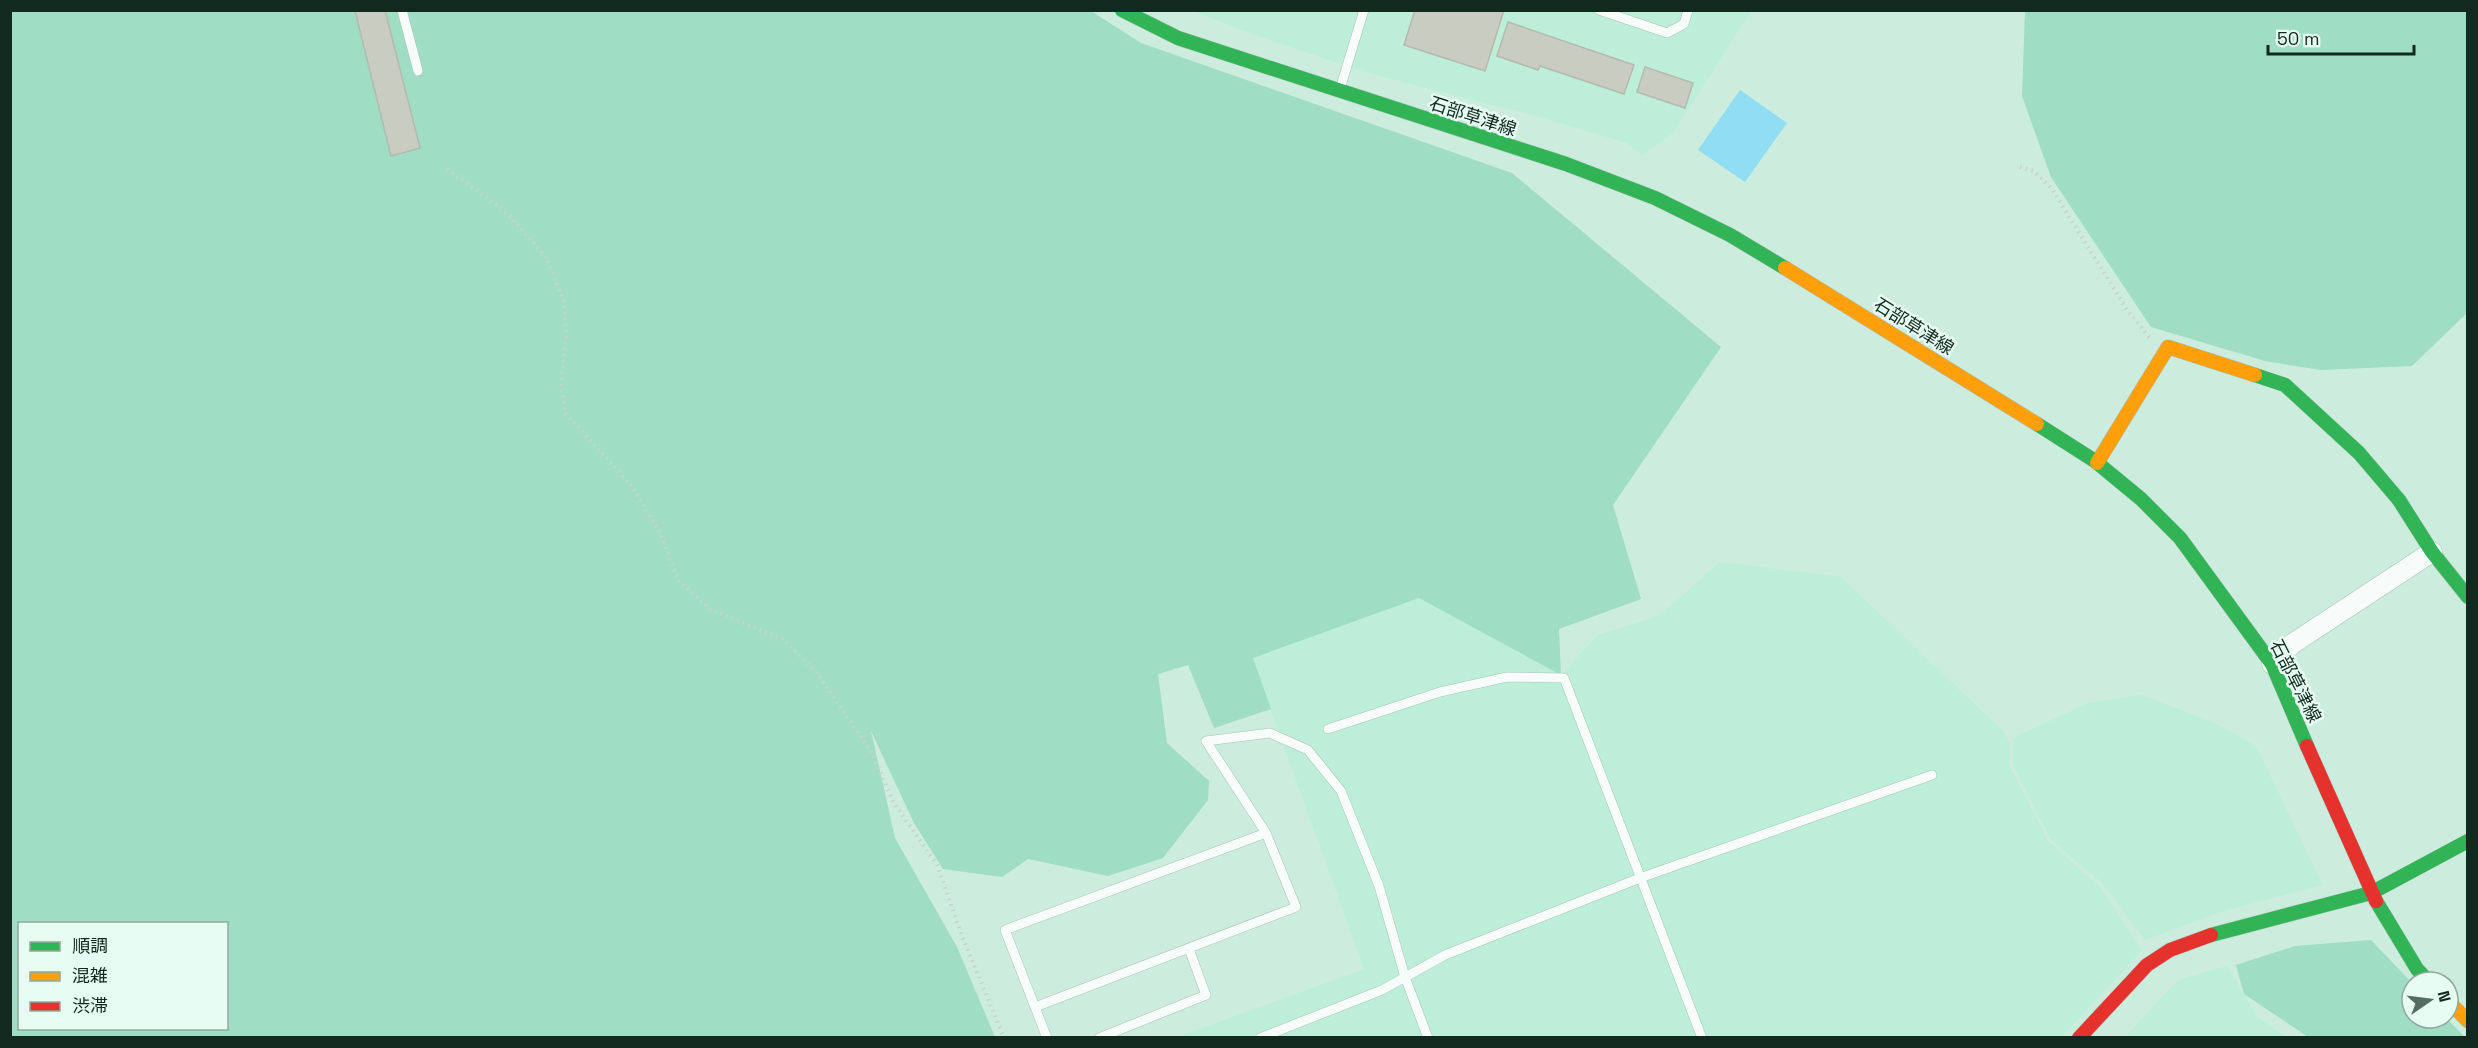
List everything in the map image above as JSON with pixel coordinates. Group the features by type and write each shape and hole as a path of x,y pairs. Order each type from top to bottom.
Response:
{"main road":[{"name":"石部草津線","path":"1122,10 1178,38 1566,164 1655,198 1730,235 1830,294 2097,463 2141,499 2180,538 2229,602 2272,664 2371,893 2418,970"},
{"path":"2097,463 2168,347 2285,386 2359,453 2399,500 2432,552 2468,597"},
{"path":"2079,1038 2147,965 2170,950 2222,931 2371,893 2468,841"}],"street":[{"path":"2272,664 2292,644 2432,552"}],"lane":[{"path":"402,10 418,71"},
{"path":"1339,92 1364,10"},
{"path":"1599,10 1667,33 1684,24 1688,10"},
{"path":"1328,729 1440,692 1508,677 1564,678 1702,1038"},
{"path":"1035,1007 1296,907 1266,834 1206,741 1270,733 1308,750 1341,792 1379,886 1405,978 1428,1038"},
{"path":"1260,1038 1382,990 1445,956 1640,878 1932,775"},
{"path":"1047,1038 1005,930 1266,834"},
{"path":"1100,1038 1206,995 1189,949"}],"path":[{"path":"2020,167 2034,171 2052,189 2127,310 2149,338 2168,347"},
{"path":"447,169 507,213 547,258 564,302 566,337 561,387 566,414 631,485 660,533 678,580 710,609 784,640 817,673 872,753 894,803 937,865 1004,1038"}],"shaded area":[{"path":"10,11 1091,11 1141,43 1512,173 1721,347 1613,505 1641,599 1559,629 1561,675 1419,598 1253,658 1271,709 1214,728 1188,665 1158,674 1167,743 1209,781 1208,800 1163,858 1108,876 1028,859 1002,877 943,869 914,823 871,731 895,838 957,947 995,1037 11,1037"},
{"path":"1193,11 1751,11 1673,133 1642,155 1627,143 1536,116 1365,72"},
{"path":"2025,11 2467,11 2467,313 2412,366 2320,370 2265,361 2151,327 2051,177 2022,96"},
{"path":"1720,562 1841,577 2004,732 2010,743 2009,765 2048,841 2101,888 2142,951 2061,1037 1175,1038 1364,969 1252,658 1419,598 1561,675 1598,635 1659,616"},
{"path":"2142,695 2215,723 2256,746 2323,885 2223,911 2145,940 2102,883 2051,840 2013,765 2013,738 2088,703"},
{"path":"2371,940 2400,970 2400,1030 2458,1030 2465,1037 2308,1037 2244,994 2236,965 2295,946"},
{"path":"2227,966 2256,1016 2286,1037 2125,1037 2178,980"}],"water":[{"path":"1740,90 1787,123 1745,182 1698,150"}],"building":[{"path":"385,10 420,148 391,156 355,11"},
{"path":"1415,10 1504,10 1485,71 1404,45"},
{"path":"1508,22 1634,65 1624,94 1540,66 1538,70 1497,56"},
{"path":"1645,67 1693,83 1685,108 1637,92"}],"traffic: fast":[{"path":"1122,10 1178,38 1566,164 1655,198 1730,235 1785,268"},
{"path":"2255,375 2285,385 2359,453 2399,500 2432,552 2468,597"},
{"path":"2037,424 2095,461 2141,499 2180,538 2272,664 2307,746"},
{"path":"2211,935 2371,893 2468,841"},
{"path":"2376,901 2418,970"}],"traffic: slow":[{"path":"1785,268 2037,424"},
{"path":"2097,463 2168,347 2255,375"},
{"path":"2460,1013 2468,1021"}],"traffic: jam":[{"path":"2307,746 2376,901"},
{"path":"2079,1038 2147,965 2170,950 2211,935"}]}
